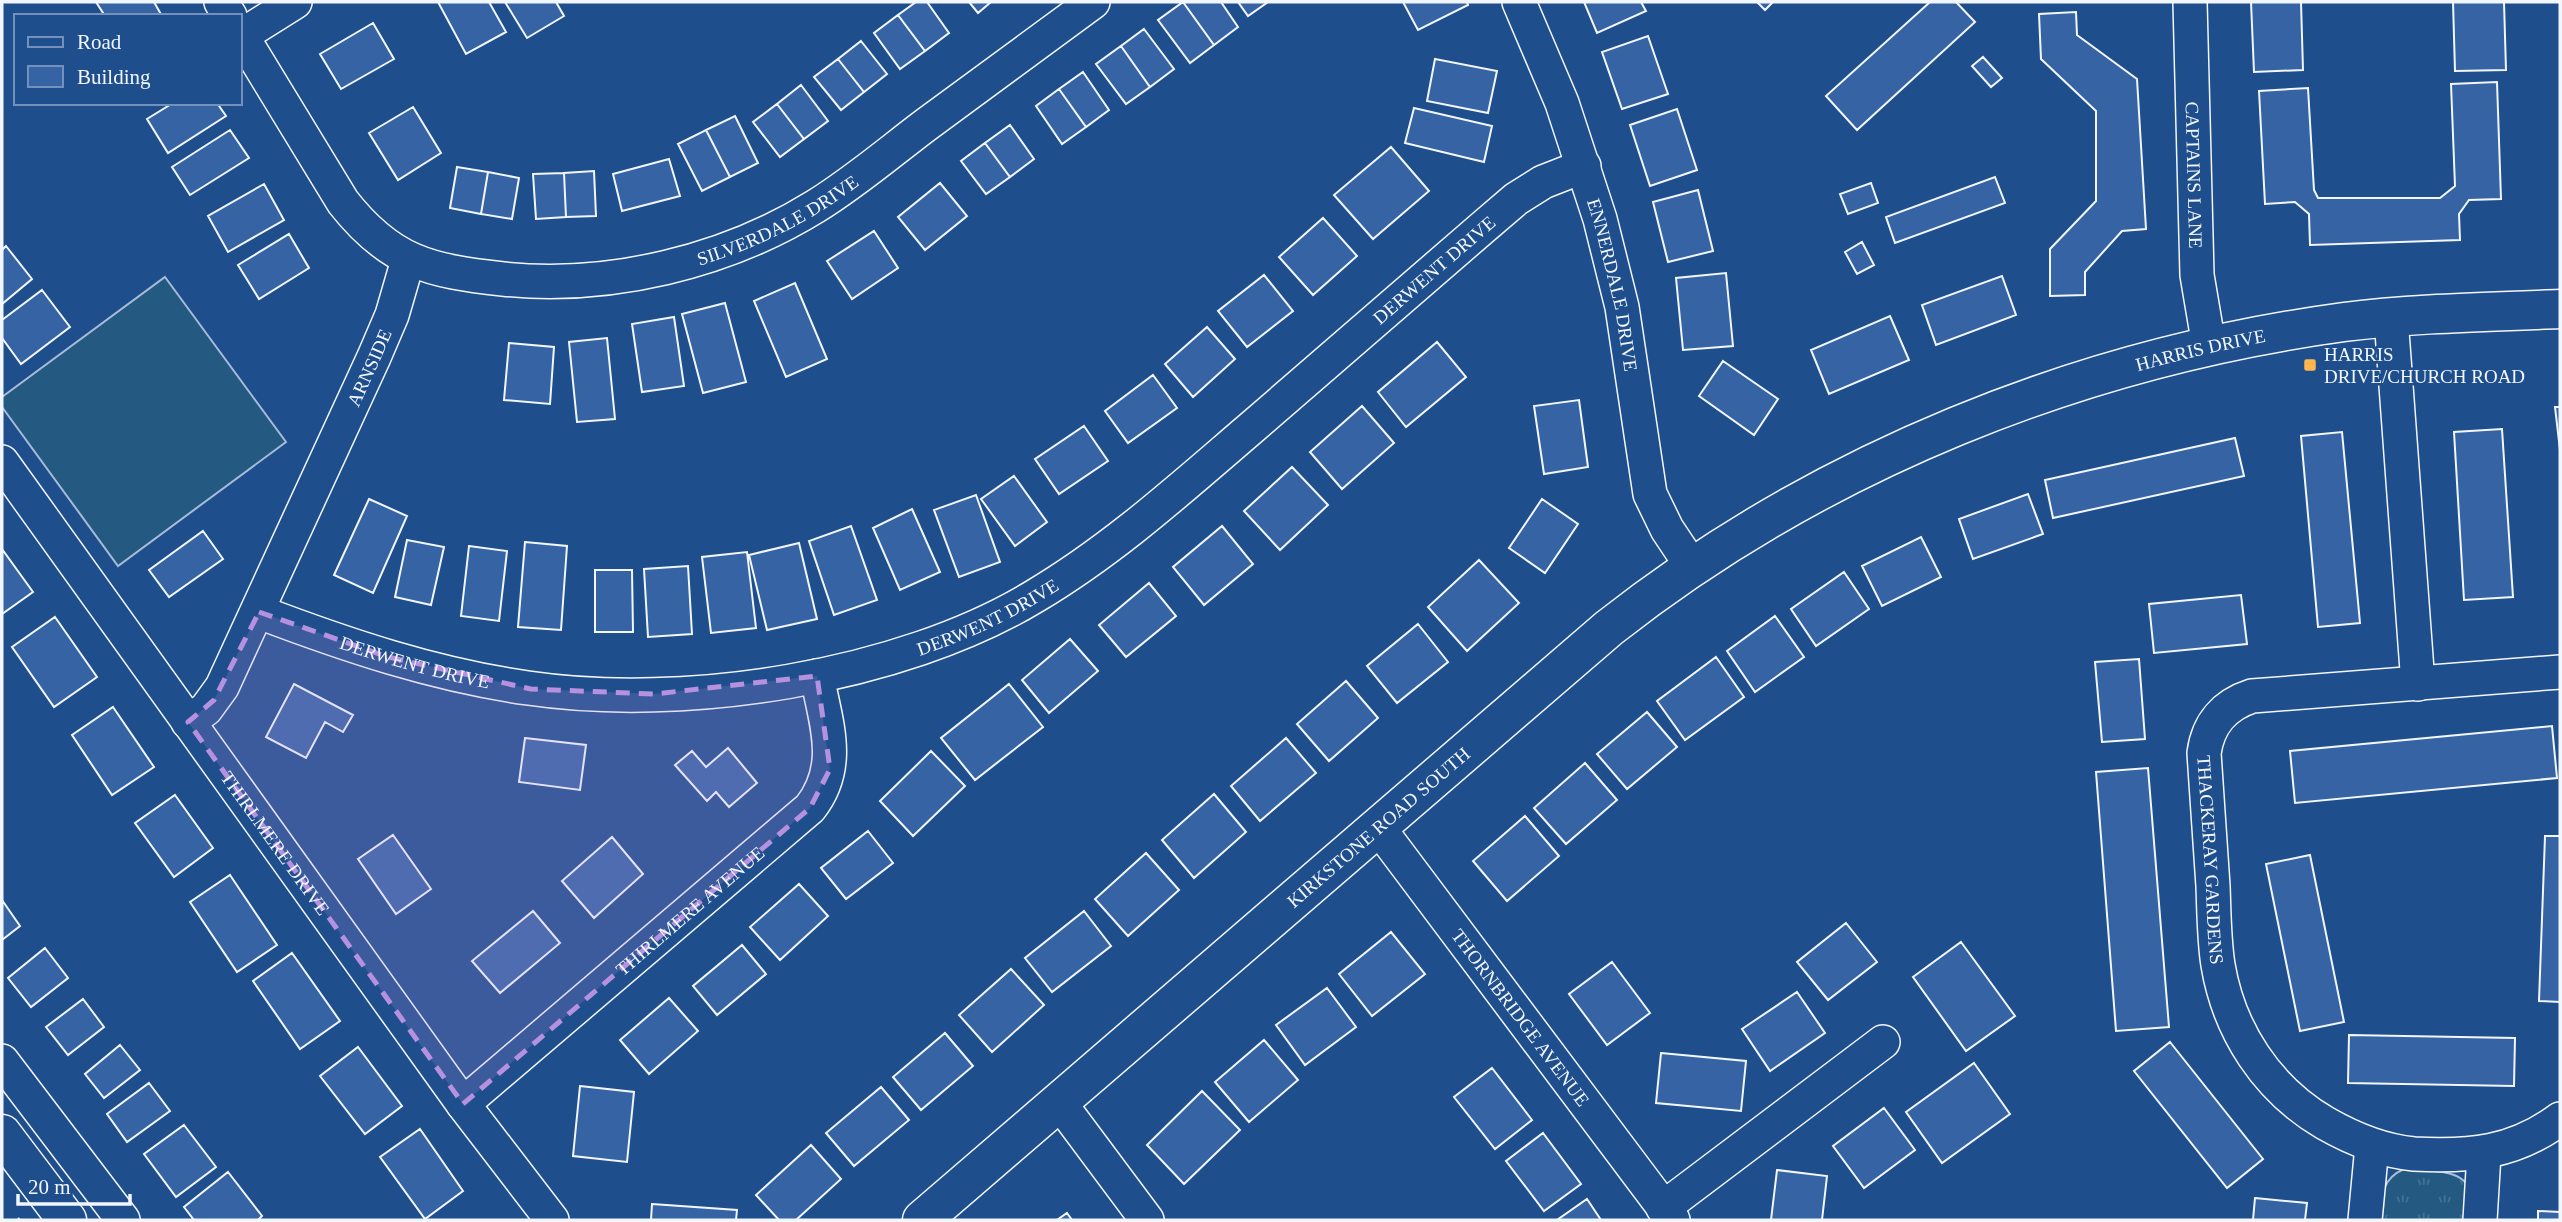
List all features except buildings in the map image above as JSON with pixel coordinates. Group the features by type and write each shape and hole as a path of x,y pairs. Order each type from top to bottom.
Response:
{"main road":[{"name":"HARRIS DRIVE","path":"1860,470 2007,406 2138,363 2209,346 2344,322 2560,309"},
{"name":"KIRKSTONE ROAD SOUTH","path":"922,1220 1609,628 1753,529 1860,470"},
{"path":"2,1134 67,1220"}],"street":[{"path":"242,26 295,2"},
{"name":"SILVERDALE DRIVE","path":"408,260 440,270 533,282 602,278 708,256 765,233 817,205 1093,2"},
{"name":"ENNERDALE DRIVE","path":"1519,2 1562,103 1584,166 1622,307 1650,494 1667,529 1693,568"},
{"name":"CAPTAINS LANE","path":"2190,2 2197,275 2209,346"},
{"path":"242,36 343,202 363,227 386,247 408,260"},
{"name":"DERWENT DRIVE","path":"259,612 388,657 487,682 531,689 653,694 817,676 877,663 935,643 1033,598 1080,567 1149,516 1516,199 1543,182 1584,166"},
{"name":"ARNSIDE","path":"188,722 214,700 259,612 374,357 408,260"},
{"path":"2391,318 2418,684"},
{"name":"THIRLMERE DRIVE","path":"2,462 463,1104 552,1220"},
{"name":"THACKERAY GARDENS","path":"2560,672 2252,696 2236,701 2213,723 2204,753 2218,964 2228,1009 2250,1052 2303,1110 2372,1146 2401,1153 2460,1156 2484,1154 2547,1129 2560,1119"},
{"name":"THIRLMERE AVENUE","path":"463,1104 810,808 820,796 830,769 828,736 817,676"},
{"name":"THORNBRIDGE AVENUE","path":"1378,827 1668,1214 1883,1042"},
{"path":"2,1061 123,1220"},
{"path":"1059,1102 1147,1220"},
{"path":"2365,1220 2372,1146"},
{"path":"2480,1220 2484,1154"}],"highlighted area":[{"path":"259,612 388,657 531,689 654,694 817,676 830,769 810,808 463,1104 188,722 214,700"}],"green space":[{"path":"165,277 286,442 118,566 2,407 2,397"},
{"path":"2404,1169 2448,1173 2463,1180 2468,1190 2466,1220 2380,1220 2382,1196 2387,1183"}],"place":[{"name":"HARRIS DRIVE/CHURCH ROAD","path":"2310,365"}]}
